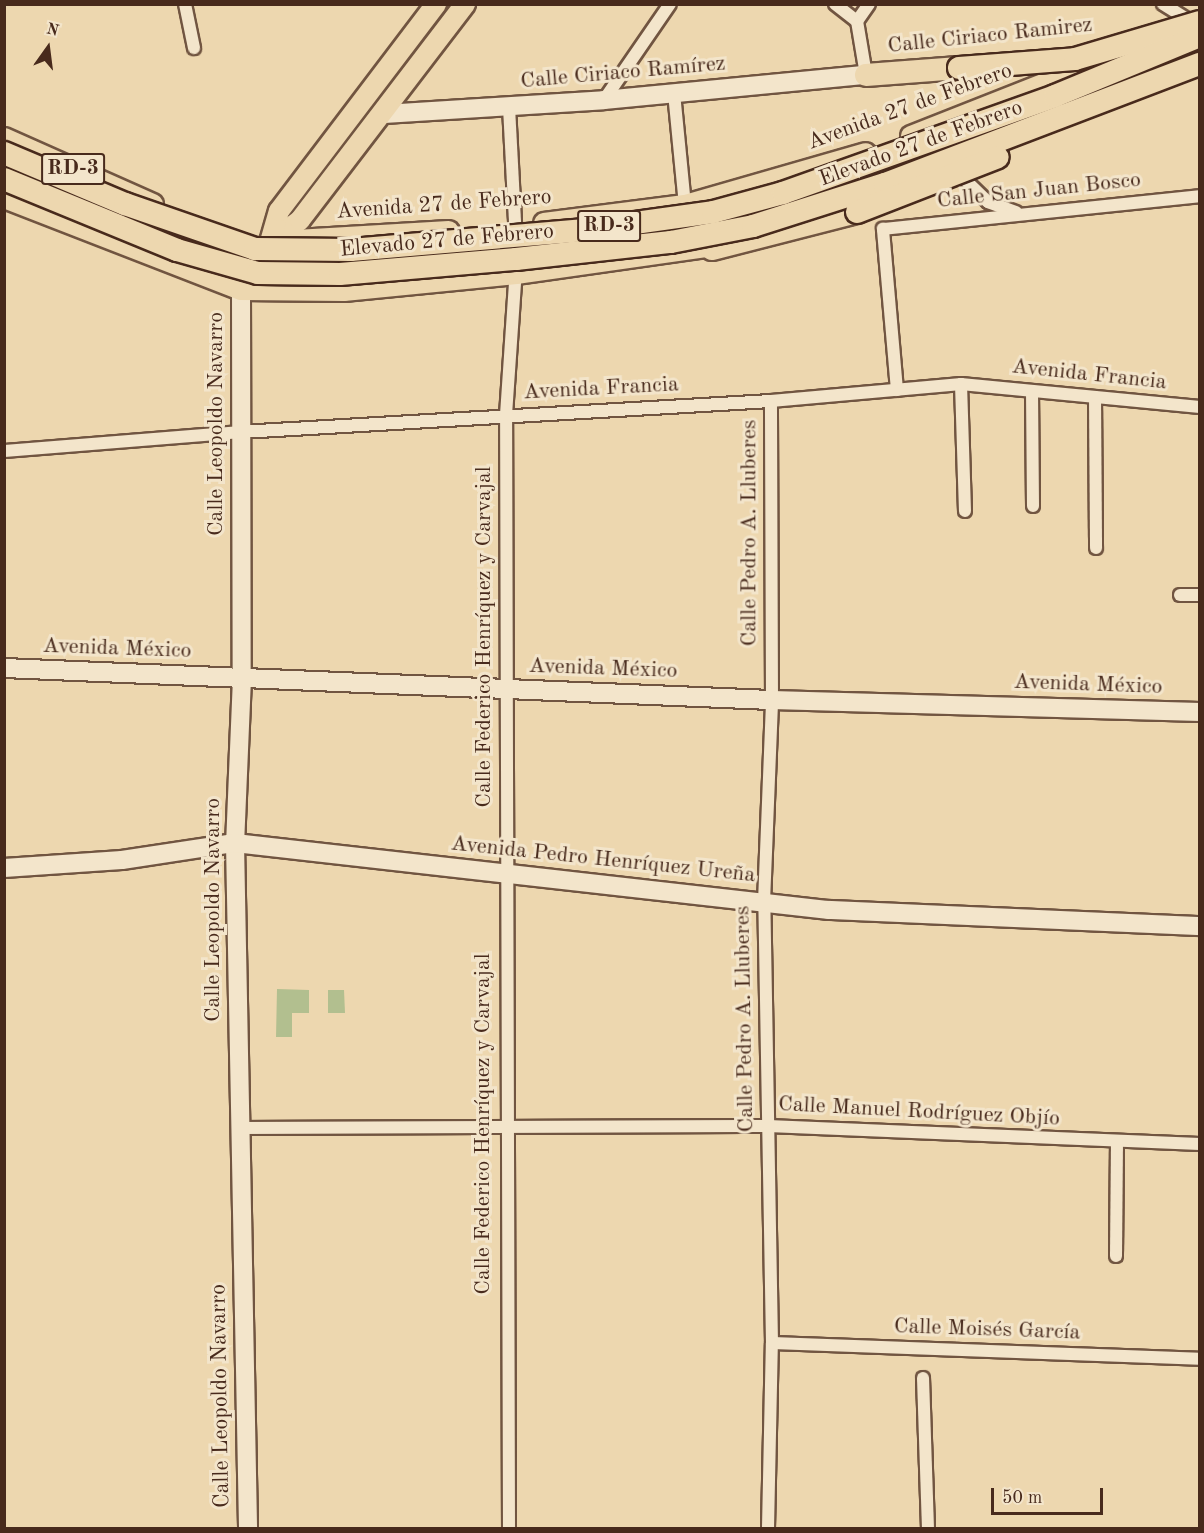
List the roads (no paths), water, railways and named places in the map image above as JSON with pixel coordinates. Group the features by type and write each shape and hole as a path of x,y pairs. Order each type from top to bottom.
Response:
{"highway":[{"path":"866,75 1075,59 1199,27"},
{"name":"Elevado 27 de Febrero","path":"4,153 125,204 255,249 351,249 585,230 713,212 783,193 1054,96 1199,27"},
{"name":"Elevado 27 de Febrero","path":"4,179 177,250 258,273 340,274 516,259 662,243 753,226 885,184 1200,64"},
{"path":"712,249 856,212 1028,144 1169,75"}],"main road":[{"path":"241,290 270,242 279,211 436,4"},
{"path":"270,242 300,220 384,114 465,4"},
{"name":"Avenida 27 de Febrero","path":"4,138 226,234 270,242 517,227 685,205 881,148 1156,39 1199,27"},
{"name":"RD-3","path":"4,198 241,290 344,291 516,274 712,249 841,206 950,162 1200,70"},
{"name":"Calle Ciriaco Ramírez","path":"384,114 604,100 866,75"},
{"path":"124,244 141,245 212,272 224,272 234,263 234,250 222,239 156,211 142,199"},
{"name":"Calle Leopoldo Navarro","path":"241,290 242,678 235,843 248,1528"},
{"name":"Avenida México","path":"4,668 772,700 1200,712"},
{"name":"Avenida Pedro Henríquez Ureña","path":"4,868 122,860 235,843 829,910 1200,926"}],"street":[{"path":"185,4 194,48"},
{"path":"604,100 670,4"},
{"path":"835,4 857,21 866,75"},
{"path":"857,21 869,4"},
{"path":"1163,4 1199,27"},
{"name":"Calle Ciriaco Ramirez","path":"866,75 891,66 1156,39"},
{"path":"674,93 685,205"},
{"name":"Calle Federico Henríquez y Carvajal","path":"509,107 517,227 506,415 508,690 504,874 509,1528"},
{"path":"950,162 960,177 988,202 1023,214"},
{"name":"Calle San Juan Bosco","path":"897,390 883,229 1200,196"},
{"path":"961,384 965,512"},
{"name":"Avenida Francia","path":"4,451 241,432 771,401 961,384 1200,407"},
{"path":"1032,391 1033,506"},
{"path":"1095,397 1096,548"},
{"name":"Calle Pedro A. Lluberes","path":"768,1528 772,1342 764,902 772,700 771,401"},
{"path":"1180,595 1200,595"},
{"name":"Calle Manuel Rodríguez Objío","path":"240,1128 506,1130 768,1126 1200,1144"},
{"path":"1116,1256 1117,1142"},
{"name":"Calle Moisés García","path":"772,1342 1200,1359"},
{"path":"923,1378 928,1528"}]}
